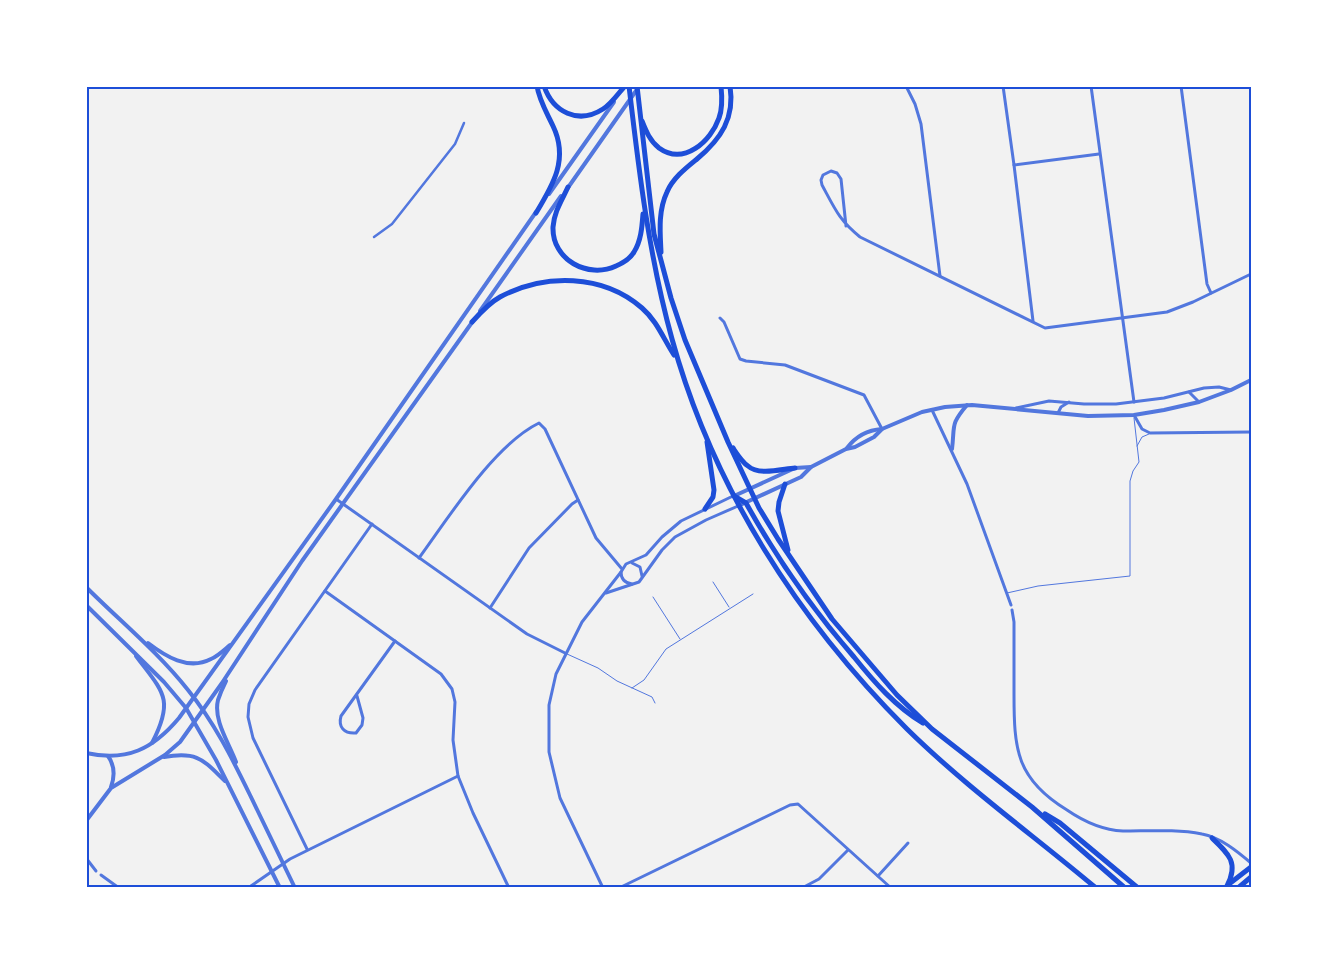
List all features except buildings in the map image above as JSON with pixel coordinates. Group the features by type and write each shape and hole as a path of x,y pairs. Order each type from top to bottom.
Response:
{"highway":[{"path":"536,213 557,171 560,148 558,135 542,102 537,86"},
{"path":"544,86 551,101 557,108 570,115 593,113 604,109 624,87"},
{"path":"629,86 643,206 659,286 678,360 707,437 738,506 798,602 860,679 956,775 1095,888"},
{"path":"638,86 650,206 662,266 685,340 728,442 755,499 778,539 832,619 897,695 932,729"},
{"path":"640,116 648,135 660,148 675,154 688,152 701,145 715,128 721,109 721,86"},
{"path":"662,266 660,219 667,192 680,173 705,152 721,134 728,121 732,106 730,86"},
{"path":"568,187 554,218 554,238 561,253 576,267 585,270 593,271 612,268 631,256 641,234 643,206"},
{"path":"472,322 485,308 500,297 520,289 552,281 586,282 605,286 640,306 658,326 678,360"},
{"path":"705,509 713,497 714,490 707,437"},
{"path":"728,442 753,470 765,471 795,468"},
{"path":"785,484 778,511 787,547 796,566"},
{"path":"733,496 746,502 793,578 838,638 888,696 1032,807 1125,888"},
{"path":"1032,807 1060,823 1138,888"},
{"path":"1212,838 1228,854 1231,860 1233,872 1226,887"},
{"path":"1226,887 1251,867"},
{"path":"1238,888 1251,877"}],"street":[{"path":"86,821 111,788 141,768 162,757 180,742 229,672 302,561 638,86"},
{"path":"906,86 915,104 921,124 940,276"},
{"path":"1003,86 1033,322"},
{"path":"1091,86 1134,402"},
{"path":"1181,86 1207,284 1211,293"},
{"path":"86,753 108,756 128,754 151,745 167,732 336,499 624,87"},
{"path":"374,237 392,224 455,144 464,123"},
{"path":"1014,165 1099,154"},
{"path":"846,226 841,179 831,171 824,175 821,180 822,185 840,218 846,226 860,237 1046,328 1167,312 1251,274"},
{"path":"720,318 724,322 740,359 785,365 864,395 882,429"},
{"path":"605,593 639,582 662,550 675,537 706,520 801,477 810,467 846,449 855,447 882,429 907,417 932,410 967,405 1088,416 1134,415 1199,402 1251,380"},
{"path":"1016,408 1049,401 1100,404 1134,402 1204,388 1219,387 1231,390"},
{"path":"1189,392 1199,402"},
{"path":"1058,413 1061,407 1070,402"},
{"path":"952,449 955,420 967,405"},
{"path":"932,410 952,449 984,529 1011,605"},
{"path":"1134,415 1142,429 1150,433 1251,432"},
{"path":"419,558 458,504 496,459 517,437 539,423 545,429 596,538 621,570 624,581 633,584"},
{"path":"846,449 854,438 871,430 882,429"},
{"path":"604,888 560,798 548,752 549,705 556,674 565,653 582,622 626,564 646,555 669,530 681,521 705,509 795,468 810,467"},
{"path":"336,499 527,634 565,653"},
{"path":"490,608 529,548 578,500"},
{"path":"307,849 253,738 248,717 249,704 255,690 372,524"},
{"path":"632,562 640,567 642,576"},
{"path":"86,587 140,638 203,709 242,779 296,888"},
{"path":"325,591 441,674 452,689 455,702 453,740 458,776 473,813 509,888"},
{"path":"86,606 164,682 186,708 229,785 280,888"},
{"path":"1012,610 1014,622 1014,734 1019,758 1033,782 1064,809 1106,829 1204,834 1226,844 1251,863"},
{"path":"140,638 172,659 189,663 205,662 212,659 234,642"},
{"path":"357,696 362,725 356,732 346,732 342,729 339,722 341,716 395,641"},
{"path":"124,642 157,683 163,696 165,707 163,720 151,745"},
{"path":"229,672 218,700 218,712 221,726 242,779"},
{"path":"162,757 180,754 190,755 203,760 229,785"},
{"path":"108,756 112,761 114,771 111,788"},
{"path":"248,888 272,870 307,849 458,776"},
{"path":"619,888 790,805 798,804 891,888"},
{"path":"878,876 908,843"},
{"path":"802,888 819,879 848,850"},
{"path":"86,858 96,871"},
{"path":"101,875 119,888"}],"lane":[{"path":"1007,593 1038,586 1130,576 1130,481 1133,471 1139,462 1134,415"},
{"path":"1136,447 1142,437 1150,433"},
{"path":"713,582 730,608"},
{"path":"632,688 644,680 663,652 680,639 753,594"},
{"path":"654,597 680,639"},
{"path":"565,653 598,668 617,681 652,697 655,703"}]}
